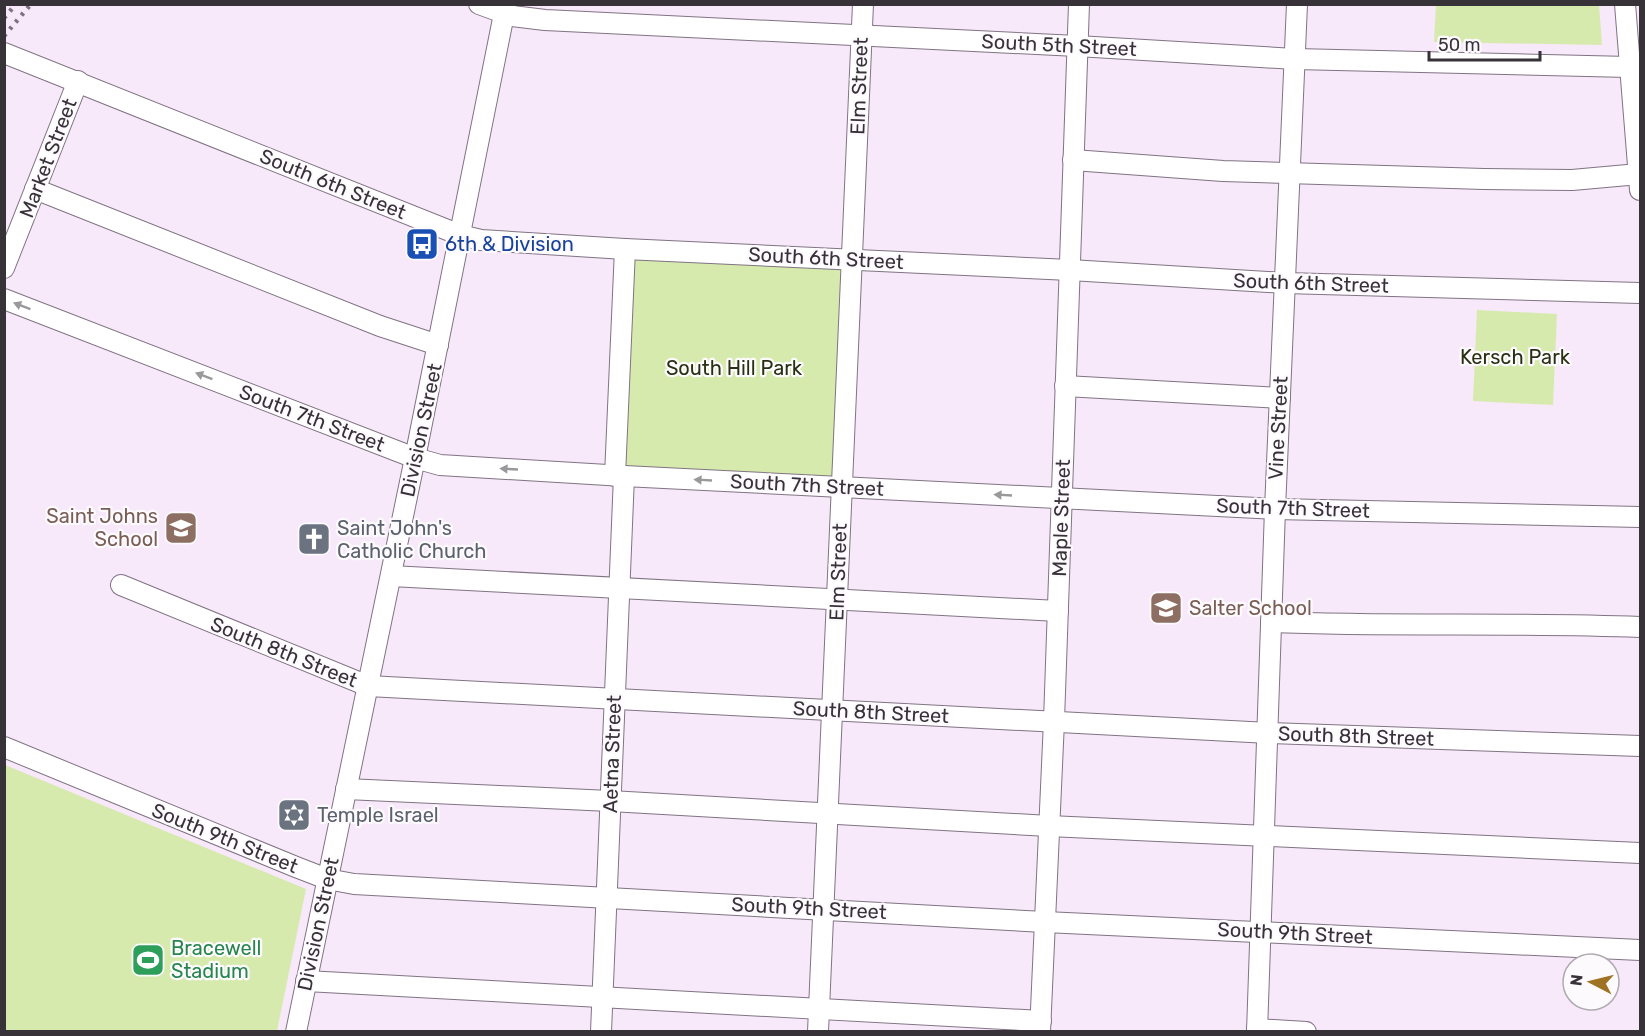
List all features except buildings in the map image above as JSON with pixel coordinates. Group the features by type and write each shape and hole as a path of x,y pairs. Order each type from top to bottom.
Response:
{"street":[{"name":"South 5th Street","path":"479,4 545,20 1295,59 1635,65"},
{"name":"Elm Street","path":"818,1032 853,259 862,4"},
{"name":"Maple Street","path":"1041,1026 1079,4"},
{"name":"Vine Street","path":"1257,1030 1275,509 1297,4"},
{"path":"1073,160 1290,174 1640,182 1635,65 1625,4"},
{"name":"Division Street","path":"296,1032 391,576 505,9"},
{"name":"South 6th Street","path":"4,53 460,235 499,241 1285,283 1641,293"},
{"name":"Market Street","path":"4,268 78,81"},
{"path":"35,189 380,326 438,345"},
{"name":"Aetna Street","path":"601,1032 619,587 619,476 625,249"},
{"name":"South 7th Street","path":"4,299 434,464 619,476 1275,509 1641,517"},
{"path":"1065,386 1280,398"},
{"path":"391,576 1058,611"},
{"name":"South 8th Street","path":"121,585 368,686 1269,733 1641,746"},
{"path":"1271,622 1381,626 1544,623 1641,627"},
{"name":"South 9th Street","path":"4,747 327,879 363,886 607,897 1045,922 1641,950"},
{"path":"346,789 610,801 1049,826 1641,853"},
{"path":"306,981 819,1009 1041,1026"},
{"path":"1257,1030 1306,1032"}],"green space":[{"path":"1436,5 1599,5 1602,45 1434,42"},
{"name":"South Hill Park","path":"625,249 853,259 841,487 615,476"},
{"name":"Kersch Park","path":"1477,310 1557,314 1553,405 1473,401"},
{"name":"Bracewell Stadium","path":"5,765 306,889 277,1031 5,1031"}],"railway":[{"path":"4,18 16,4"},
{"path":"4,36 31,4"}],"place":[{"name":"6th & Division","path":"422,244"},
{"name":"Saint Johns School","path":"181,528"},
{"name":"Saint John's Catholic Church","path":"314,539"},
{"name":"Salter School","path":"1166,608"},
{"name":"Temple Israel","path":"294,815"},
{"name":"Bracewell Stadium","path":"148,960"}]}
